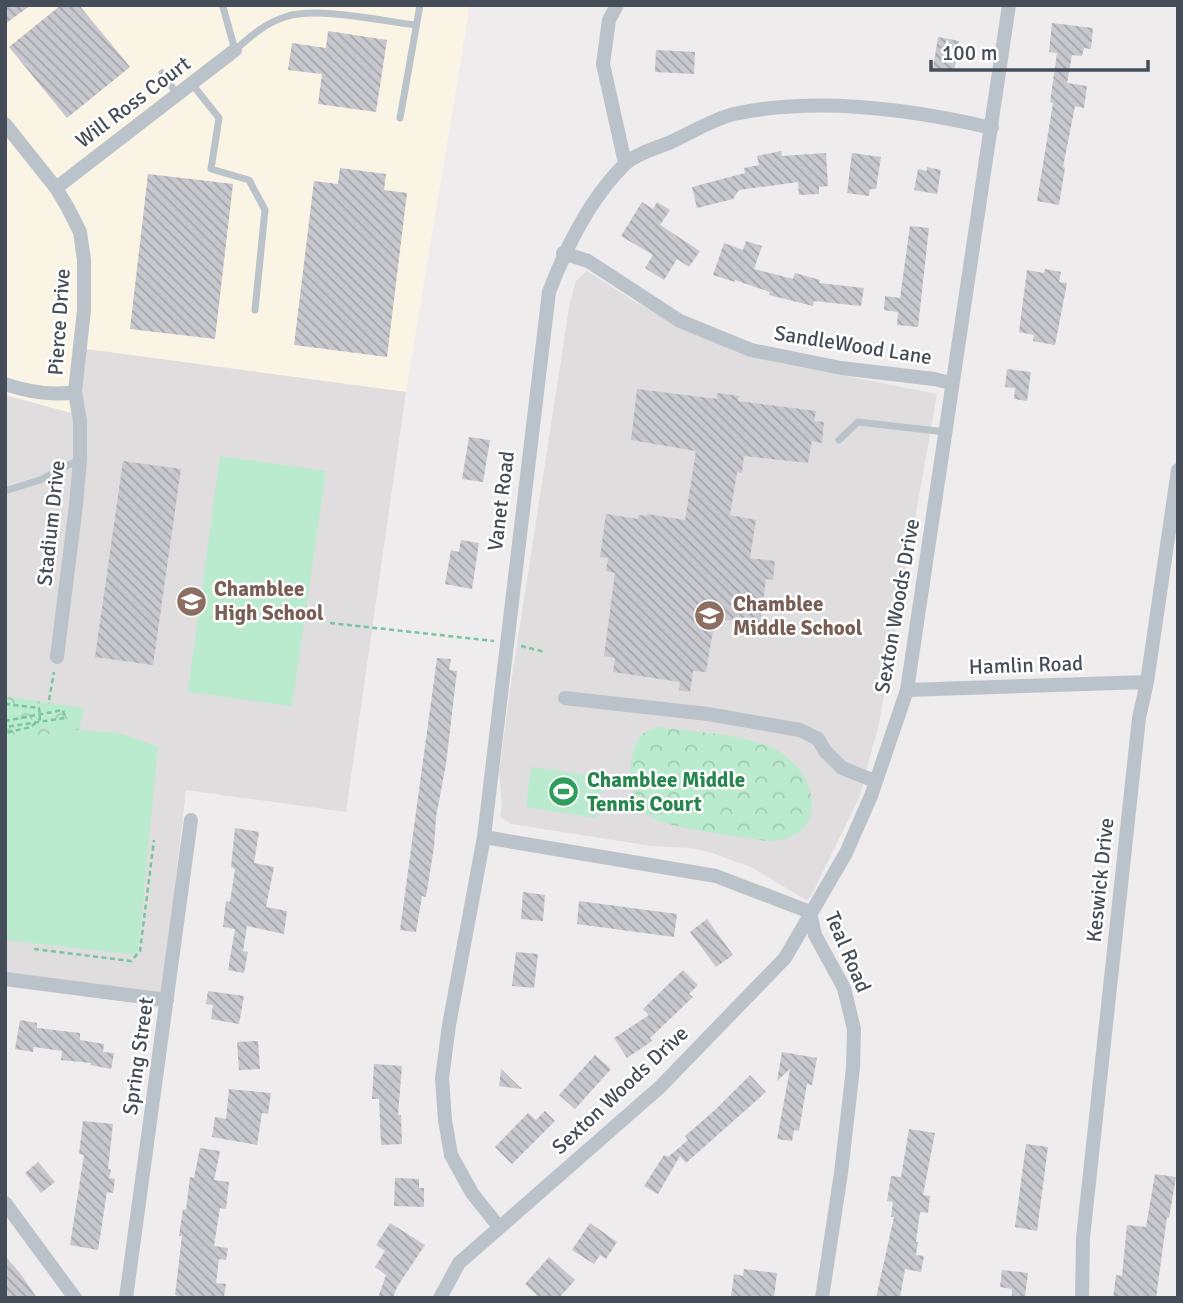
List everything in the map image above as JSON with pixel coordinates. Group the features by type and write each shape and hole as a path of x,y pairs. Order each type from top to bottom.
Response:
{"street":[{"path":"617,5 609,20 603,64 625,163"},
{"name":"Sexton Woods Drive","path":"440,1298 459,1263 660,1087 785,958 846,853 875,781 906,690 947,432 951,383 1009,5"},
{"name":"Will Ross Court","path":"56,188 235,50"},
{"name":"Vanet Road","path":"499,1227 472,1193 451,1155 442,1078 449,1025 484,837 549,292 564,254 590,207 625,163 732,115 788,107 896,111 992,128"},
{"name":"Pierce Drive","path":"5,124 56,188 80,232 84,260 85,310 75,393 60,395 25,391 5,384"},
{"name":"SandleWood Lane","path":"564,254 588,261 680,321 751,350 841,368 951,383"},
{"name":"Stadium Drive","path":"57,657 80,458 80,421 75,393"},
{"name":"Keswick Drive","path":"1082,1298 1083,1238 1137,731 1147,682 1178,470"},
{"name":"Hamlin Road","path":"906,690 1147,682"},
{"path":"565,698 708,714 800,730 818,739 825,751 842,768 875,781"},
{"name":"Spring Street","path":"126,1298 191,820"},
{"name":"Teal Road","path":"484,837 716,876 810,912 815,936 844,988 854,1029 853,1068 841,1173 822,1298"},
{"path":"5,979 167,1000"},
{"path":"5,1203 75,1298"}],"lane":[{"path":"400,118 420,5"},
{"path":"223,7 235,50 257,31 286,16 315,13 416,25"},
{"path":"162,74 178,95"},
{"path":"192,83 219,118 211,169 249,180 265,210 255,310"},
{"path":"839,440 858,422 947,432"},
{"path":"5,491 40,480 80,458"}],"path":[{"path":"330,623 500,642"},
{"path":"516,645 545,652"},
{"path":"49,700 57,657"},
{"path":"5,704 39,708 40,715 40,719 31,727 5,733"},
{"path":"5,721 63,710 65,718 5,727"},
{"path":"34,949 131,961 140,951 153,840"},
{"path":"46,956 47,951"}],"shaded area":[{"path":"5,5 470,5 406,392 322,382 75,392 71,413 5,395"},
{"name":"Chamblee Middle School","path":"587,271 637,303 734,351 779,363 937,394 879,723 859,798 811,896 806,900 753,868 712,853 512,824 500,817 502,803 499,774 509,696 570,302 576,281"},
{"name":"Chamblee High School","path":"79,348 406,392 346,812 186,790 161,1009 98,993 5,985 5,395 71,413"}],"green space":[{"path":"220,456 326,471 292,706 188,692"},
{"path":"5,696 84,708 79,730 46,734 5,749"},
{"path":"658,727 738,737 780,752 794,763 804,776 810,791 812,806 809,819 801,831 787,838 767,841 689,829 650,817 639,805 632,790 631,765 640,737"},
{"path":"79,730 119,733 158,747 138,955 5,940 5,749 46,734"},
{"name":"Chamblee Middle Tennis Court","path":"531,767 603,777 597,818 526,807"}],"building":[{"path":"5,5 31,5 5,24"},
{"path":"61,5 79,5 130,67 67,118 9,47"},
{"path":"1052,23 1093,28 1091,49 1084,48 1082,56 1072,55 1067,83 1087,86 1084,108 1075,106 1063,167 1059,205 1037,201 1053,103 1050,102 1057,53 1049,52"},
{"path":"328,31 387,40 376,112 318,104 322,74 288,70 292,43 326,48"},
{"path":"938,37 959,41 954,71 933,68"},
{"path":"656,50 695,52 694,74 655,72"},
{"path":"781,151 782,156 826,153 828,186 819,187 819,194 799,195 798,182 739,190 733,199 697,208 692,187 745,173 744,168 759,165 757,156"},
{"path":"852,153 881,157 876,189 870,189 869,196 847,193"},
{"path":"927,167 941,170 937,194 914,190 918,169 927,171"},
{"path":"340,168 386,174 384,190 407,193 387,357 294,345 314,181 338,184"},
{"path":"148,174 233,184 215,339 130,329"},
{"path":"642,202 653,209 657,202 670,210 660,225 700,251 689,267 677,259 664,280 645,268 653,255 621,236"},
{"path":"910,226 929,228 918,327 897,325 898,312 884,310 885,296 900,298"},
{"path":"746,241 762,246 754,269 793,279 795,273 820,280 819,283 864,288 861,306 814,301 813,306 769,295 770,292 713,275 724,243 743,250"},
{"path":"1045,269 1061,272 1059,282 1067,283 1055,345 1033,341 1034,335 1019,332 1027,270 1044,273"},
{"path":"1007,369 1031,372 1027,401 1014,399 1015,388 1005,387"},
{"name":"Chamblee Middle School","path":"637,389 717,399 717,393 739,396 738,401 816,411 814,421 824,422 822,443 812,441 808,463 744,456 742,473 737,472 730,515 756,520 750,558 775,561 773,580 766,579 760,625 715,618 706,672 693,671 690,692 679,690 680,682 613,672 615,658 604,656 615,573 606,571 608,558 600,557 606,514 638,519 639,515 647,514 685,520 696,451 631,440"},
{"path":"469,437 490,440 483,482 462,479"},
{"path":"123,461 181,469 153,665 95,657"},
{"path":"461,540 479,543 472,589 445,584 451,550 459,552"},
{"path":"437,658 451,659 449,670 457,671 434,847 426,897 422,896 416,932 400,930"},
{"path":"235,828 259,832 254,863 274,867 266,907 287,911 284,934 247,926 243,951 248,952 244,973 228,970 235,929 223,927 226,901 230,902 235,869 231,867"},
{"path":"523,892 545,895 543,921 521,919"},
{"path":"579,901 677,914 674,937 577,924"},
{"path":"707,919 733,955 716,967 690,932"},
{"path":"516,952 538,954 534,988 512,986"},
{"path":"683,970 698,985 689,994 693,997 650,1038 652,1041 627,1058 614,1038 649,1015 643,1009"},
{"path":"208,991 244,996 239,1024 211,1019 213,1005 206,1004"},
{"path":"20,1020 37,1023 37,1028 80,1033 80,1040 104,1044 103,1052 114,1053 111,1069 90,1065 91,1063 61,1060 62,1051 34,1047 33,1052 15,1049"},
{"path":"258,1041 260,1069 239,1070 237,1042"},
{"path":"782,1052 817,1058 812,1085 807,1084 799,1131 794,1130 792,1141 777,1139 790,1069 777,1081"},
{"path":"595,1055 611,1069 575,1109 559,1095"},
{"path":"374,1064 402,1066 398,1115 401,1115 402,1144 381,1145 379,1099 372,1099"},
{"path":"501,1069 522,1089 499,1086"},
{"path":"750,1075 766,1092 686,1163 680,1156 658,1194 644,1186 664,1155 668,1157 688,1140 685,1136"},
{"path":"229,1089 271,1093 268,1114 262,1113 257,1145 212,1137 215,1117 226,1119"},
{"path":"545,1111 555,1121 512,1164 495,1147 528,1113 536,1120"},
{"path":"83,1121 113,1124 108,1169 111,1170 109,1178 115,1179 113,1193 107,1192 98,1250 70,1245 84,1155 79,1154"},
{"path":"909,1129 935,1133 923,1195 930,1196 928,1213 920,1212 916,1242 916,1255 924,1256 921,1272 905,1269 900,1298 876,1298 894,1217 891,1217 893,1202 887,1201 891,1176 901,1177"},
{"path":"1026,1144 1048,1147 1037,1231 1015,1227"},
{"path":"200,1148 220,1151 214,1180 229,1182 226,1209 220,1208 214,1246 228,1248 226,1260 219,1259 216,1283 226,1284 224,1297 186,1298 175,1295 183,1209 186,1210 190,1177 194,1178"},
{"path":"38,1162 55,1182 41,1193 25,1173"},
{"path":"1155,1174 1176,1177 1169,1218 1167,1217 1156,1298 1113,1298 1116,1275 1122,1276 1127,1225 1146,1227"},
{"path":"395,1178 419,1179 419,1188 424,1188 424,1207 394,1206"},
{"path":"390,1223 425,1245 397,1287 393,1298 378,1298 386,1275 375,1267 385,1251 376,1245"},
{"path":"590,1223 617,1242 606,1259 600,1255 594,1264 572,1250"},
{"path":"5,1256 20,1273 37,1298 5,1298"},
{"path":"549,1257 575,1280 559,1298 540,1298 525,1284"},
{"path":"744,1269 777,1273 774,1298 731,1298 734,1274 743,1276"},
{"path":"1002,1270 1028,1273 1025,1297 1012,1296 1012,1289 1000,1287"}],"place":[{"name":"Chamblee High School","path":"191,601"},
{"name":"Chamblee Middle School","path":"710,616"},
{"name":"Chamblee Middle Tennis Court","path":"564,792"}]}
